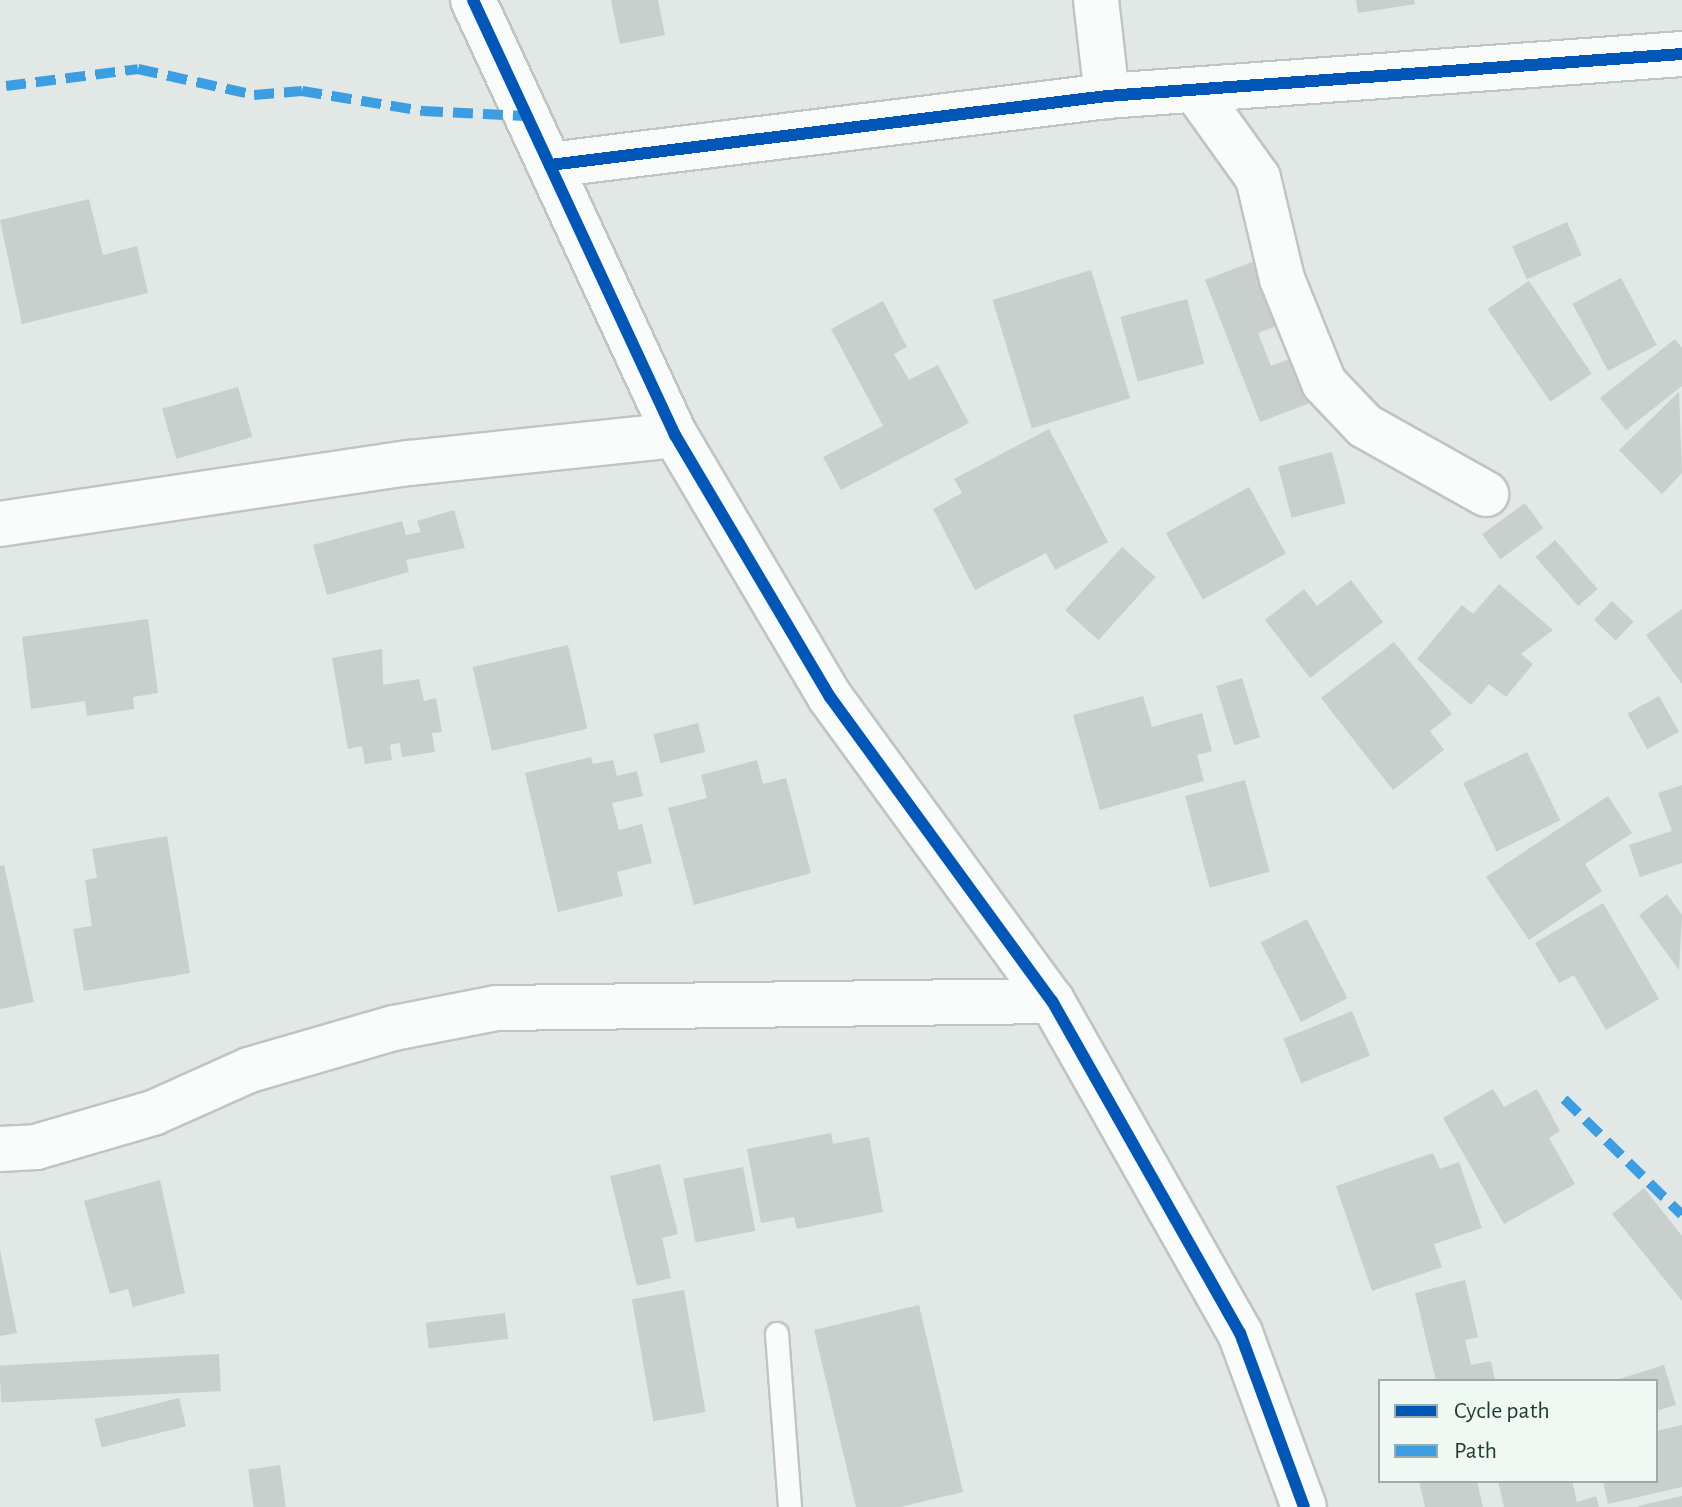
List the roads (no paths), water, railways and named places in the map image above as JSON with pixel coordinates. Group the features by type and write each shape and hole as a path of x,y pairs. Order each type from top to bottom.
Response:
{"street":[{"path":"473,0 675,435 830,697 1052,1001 1240,1333 1304,1507"},
{"path":"1096,0 1107,96"},
{"path":"550,165 1107,96 1682,54"},
{"path":"1195,90 1258,178 1282,279 1324,383 1365,426 1486,494"},
{"path":"0,524 409,463 675,435"},
{"path":"0,1149 36,1147 153,1113 249,1070 394,1028 497,1008 1052,1001"}],"lane":[{"path":"777,1334 790,1507"}]}
